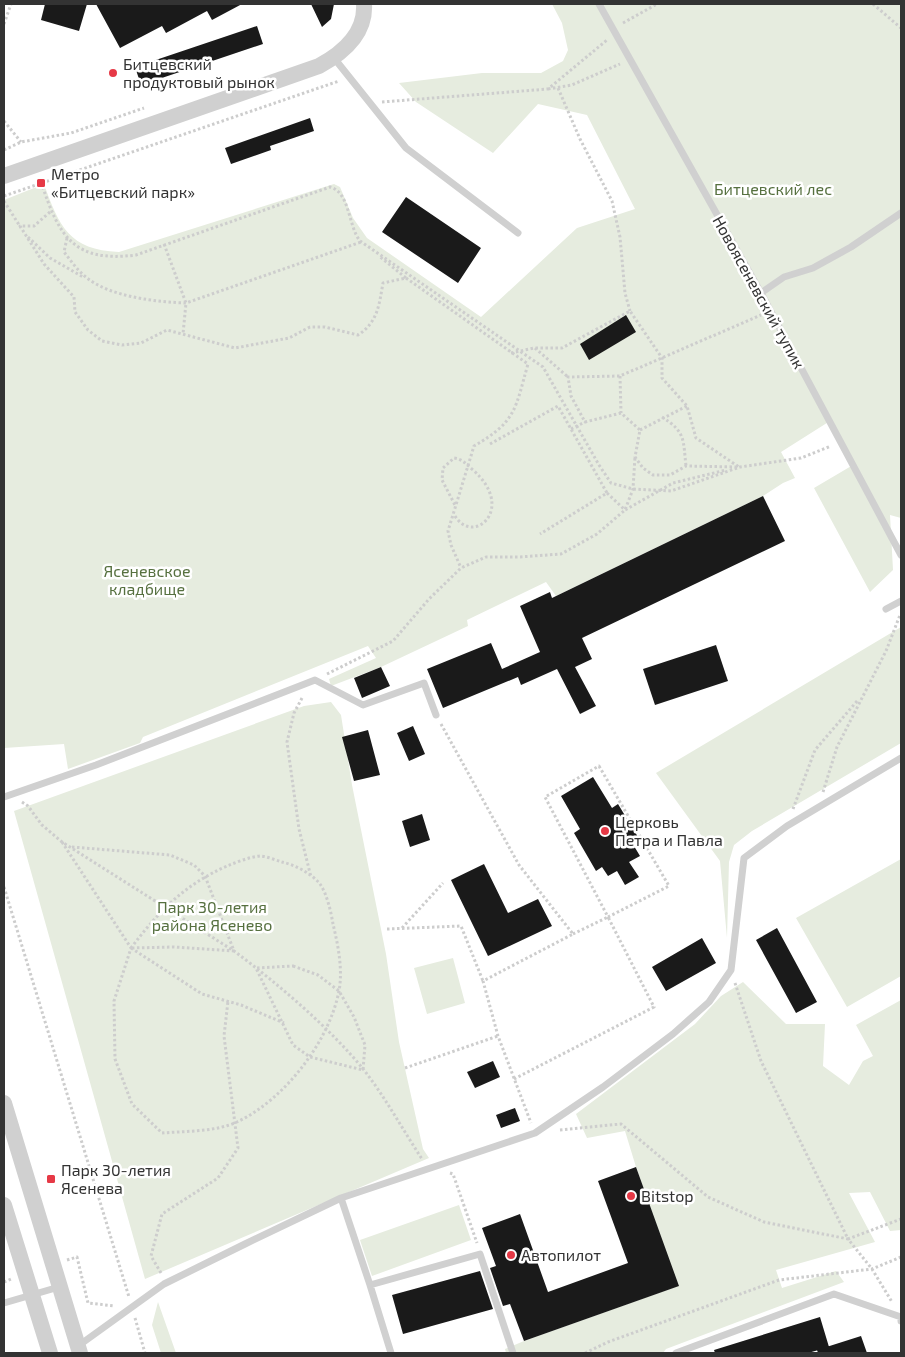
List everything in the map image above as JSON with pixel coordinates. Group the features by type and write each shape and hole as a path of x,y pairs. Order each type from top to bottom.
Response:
{"street":[{"path":"4,176 319,66 344,51 354,38 365,16 364,4"},
{"path":"4,1103 79,1350"},
{"path":"4,1205 50,1353"}],"lane":[{"name":"Новоясеневский тупик","path":"599,4 762,293 901,555"},
{"path":"334,58 406,148 518,233"},
{"path":"762,293 784,277 813,268 851,247 901,213"},
{"path":"886,609 901,601"},
{"path":"4,797 96,765 315,680 363,705 424,683 436,715"},
{"path":"79,1350 164,1284 341,1198 534,1133 603,1087 673,1034 709,1002 731,970 744,858 787,826 901,758"},
{"path":"341,1198 392,1353"},
{"path":"370,1285 480,1254 513,1353"},
{"path":"4,1303 60,1287"},
{"path":"676,1353 834,1294 901,1319"}],"path":[{"path":"4,24 11,4"},
{"path":"548,90 614,30 657,4"},
{"path":"873,4 901,28"},
{"path":"371,102 548,90 572,85 630,60"},
{"path":"4,196 351,77"},
{"path":"558,88 580,139 612,201 620,237 625,293 630,311 662,358 662,378 687,406 696,438 740,467"},
{"path":"4,150 21,142 71,133 147,107"},
{"path":"4,121 21,142"},
{"path":"41,182 50,212 67,237 74,245 105,257 136,255 330,187 336,189 342,195 354,234 360,241 406,278 528,364 518,403 511,418 502,428 474,446 448,531 451,544 462,568"},
{"path":"4,201 44,264 74,297 76,312 88,330 102,341 122,345 141,343 167,330 234,348 282,340 310,327 325,327 358,335 369,328 377,317 383,283 406,278"},
{"path":"20,226 34,226 50,212"},
{"path":"20,226 50,258 108,289 135,297 186,304 360,241"},
{"path":"67,237 64,252 88,279"},
{"path":"360,241 521,350 543,367 612,482 633,489 671,491 686,488 740,467"},
{"path":"164,244 186,304 183,334"},
{"path":"511,353 534,348 562,348 630,311"},
{"path":"568,377 620,376 771,311"},
{"path":"534,348 568,377 571,396 585,422"},
{"path":"620,376 621,413 640,430"},
{"path":"490,444 558,406 607,493 624,510"},
{"path":"624,510 633,489 635,457 640,430 662,417 687,406"},
{"path":"571,429 585,422 621,413"},
{"path":"662,417 677,427 683,441 686,466"},
{"path":"502,428 506,436"},
{"path":"311,877 298,829 287,742 294,713 315,680 393,641 430,599 462,568 486,557 519,558 561,554 597,534 624,510 673,483 740,467 801,458 841,442"},
{"path":"635,457 643,468 653,475 670,475 686,466 740,467"},
{"path":"454,515 460,524 469,527 486,521 491,515 493,500 490,489 461,459 454,458 443,468 442,480 456,508"},
{"path":"540,534 607,493"},
{"path":"819,807 837,747 860,698 886,651 901,610"},
{"path":"787,826 815,750 860,698"},
{"path":"436,715 519,865 574,934"},
{"path":"483,981 574,934 608,917 669,886 599,766 545,796 608,917 654,1007 514,1079"},
{"path":"12,794 28,806 42,825 62,842 234,951 325,1029 363,1070 423,1161"},
{"path":"62,842 131,948 202,994 228,1001 285,1024"},
{"path":"72,847 170,855 194,865 206,876 234,951"},
{"path":"261,856 297,866 311,877 320,884 331,915 340,951 339,991 325,1029 310,1056 295,1076 267,1102 236,1122 198,1130 162,1133 132,1104 115,1059 114,1001 131,948 164,908 186,888 206,876 242,860 261,856"},
{"path":"402,928 443,882"},
{"path":"4,887 145,1353"},
{"path":"387,929 461,926 483,981 498,1036 534,1133 621,1124 708,1196 764,1222 848,1239 901,1219"},
{"path":"131,948 174,947 234,951"},
{"path":"256,968 293,966 318,975 339,991 354,1018 365,1045 363,1070"},
{"path":"256,968 285,1024 293,1045 310,1056 363,1070"},
{"path":"731,970 761,1061 848,1239 872,1269 901,1319"},
{"path":"164,1284 151,1256 162,1214 218,1178 238,1148 224,1036 228,1001"},
{"path":"405,1068 498,1036"},
{"path":"453,1174 480,1254"},
{"path":"67,1260 76,1257 88,1303 132,1308"},
{"path":"585,1353 608,1342 779,1280 872,1269 901,1257"}],"green space":[{"path":"552,4 901,4 901,518 890,515 893,570 870,592 814,488 853,465 830,421 781,452 795,478 783,483 763,496 556,596 546,582 467,620 468,626 381,667 331,686 329,679 376,658 368,646 143,737 140,743 68,769 64,744 4,748 4,200 44,184 55,212 68,233 77,241 88,246 119,252 334,184 340,187 353,218 367,238 481,317 577,228 635,209 587,115 538,104 493,153 416,102 399,83 482,73 541,73 563,61 568,50 562,23"},
{"path":"901,627 901,743 752,831 734,845 729,862 727,938 720,861 656,773"},
{"name":"Парк 30-летия района Ясенево","path":"331,702 341,715 352,785 386,954 399,1042 423,1149 429,1158 145,1279 14,811 304,706"},
{"path":"901,859 901,976 847,1007 796,918"},
{"path":"453,958 465,1003 427,1014 414,968"},
{"path":"743,982 786,1024 825,1024 823,1066 849,1085 863,1061 873,1056 856,1025 901,1000 901,1230 890,1231 870,1192 849,1193 875,1242 776,1270 782,1288 836,1271 844,1282 666,1349 663,1353 506,1353 505,1349 524,1341 678,1286 625,1131 587,1138 576,1114 695,1024 721,996"},
{"path":"459,1205 471,1240 372,1276 360,1240"},
{"path":"158,1302 176,1353 161,1353 152,1325"}],"building":[{"path":"45,4 87,4 79,31 41,20"},
{"path":"96,4 242,4 212,20 207,11 166,33 162,26 120,48"},
{"path":"311,4 334,4 331,19 322,27"},
{"path":"257,26 263,44 141,85 135,67"},
{"path":"310,118 314,131 270,146 271,150 231,164 225,148"},
{"path":"406,197 481,248 458,283 382,232"},
{"path":"626,315 636,332 589,360 580,344"},
{"path":"763,496 785,541 582,638 592,659 575,667 596,706 580,714 557,669 521,685 518,677 443,708 427,669 491,643 502,669 540,652 520,606 550,592 552,598"},
{"path":"716,645 728,681 655,705 643,669"},
{"path":"381,667 390,686 362,698 354,678"},
{"path":"413,726 425,754 409,761 397,733"},
{"path":"368,730 380,775 354,781 342,737"},
{"name":"Церковь Петра и Павла","path":"593,777 612,808 618,804 641,842 634,846 640,856 629,862 639,877 625,885 617,871 608,876 602,867 596,871 574,833 580,829 561,796"},
{"path":"422,814 430,840 410,847 402,821"},
{"path":"484,864 508,913 538,899 552,926 488,956 451,880"},
{"path":"777,928 817,1002 796,1013 756,940"},
{"path":"702,938 716,963 666,991 652,967"},
{"path":"493,1061 500,1077 475,1088 467,1072"},
{"path":"515,1108 520,1121 501,1128 496,1115"},
{"path":"636,1167 679,1286 524,1341 510,1304 503,1306 490,1268 496,1266 482,1228 520,1214 548,1292 628,1263 598,1181"},
{"path":"480,1271 493,1309 403,1334 392,1295"},
{"path":"820,1317 829,1347 808,1353 715,1353 714,1350"},
{"path":"861,1336 867,1353 818,1353 817,1350"}],"place":[{"name":"Битцевский продуктовый рынок","path":"113,73"},
{"name":"Метро «Битцевский парк»","path":"41,183"},
{"name":"Церковь Петра и Павла","path":"605,831"},
{"name":"Парк 30-летия Ясенева","path":"51,1179"},
{"name":"Bitstop","path":"631,1196"},
{"name":"Автопилот","path":"511,1255"}],"park label":[{"name":"Битцевский лес","path":"773,189"},
{"name":"Ясеневское кладбище","path":"147,580"}]}
